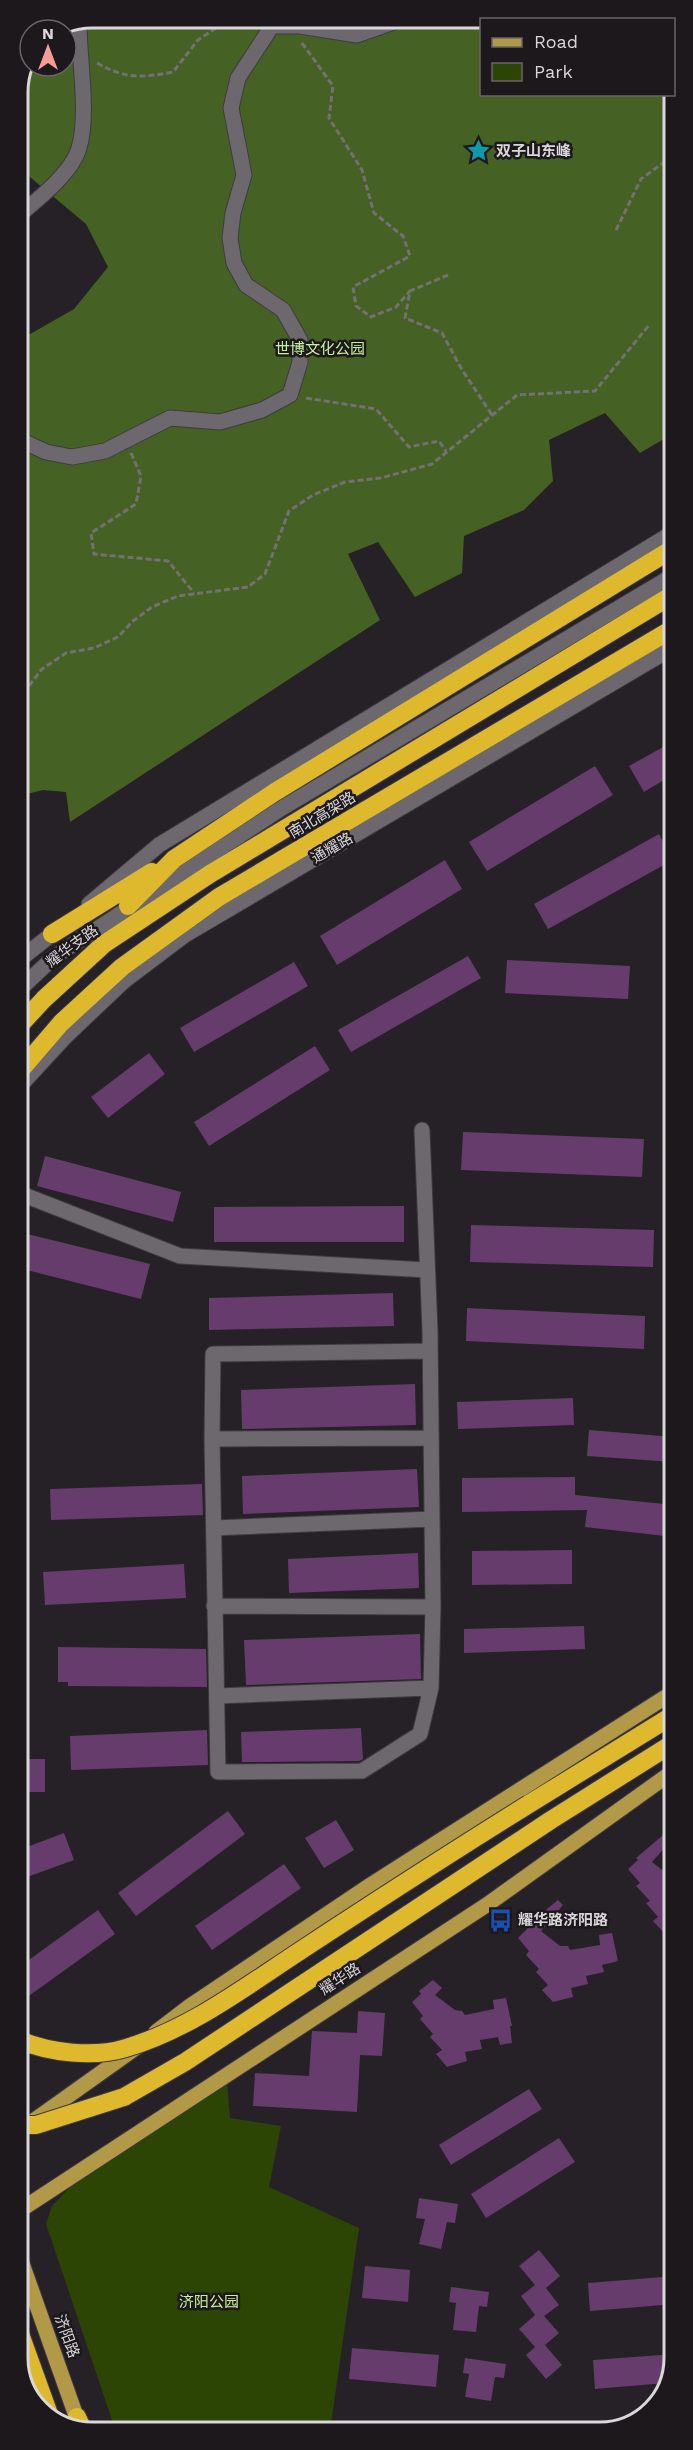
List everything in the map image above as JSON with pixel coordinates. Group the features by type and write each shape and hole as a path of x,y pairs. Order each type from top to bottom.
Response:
{"highway":[{"path":"52,934 174,859 275,792 664,554"},
{"name":"南北高架路","path":"28,1016 104,944 210,874 664,600"},
{"name":"南北高架路","path":"28,1062 61,1023 122,967 219,897 664,634"},
{"path":"128,906 174,859"},
{"path":"28,2042 69,2052 98,2053 126,2049 192,2022 443,1858 664,1721"},
{"path":"28,2125 36,2125 124,2097 195,2055 551,1820 664,1749"},
{"path":"28,2354 44,2400"}],"main road":[{"path":"28,2125 87,2084 190,2006 372,1884 664,1698"},
{"name":"耀华路","path":"28,2205 488,1904 664,1778"},
{"name":"济阳路","path":"28,2280 78,2419"}],"street":[{"path":"28,444 46,452 72,457 105,450 170,418 220,422 262,410 290,396 300,362 300,340 283,310 246,285 234,263 230,238 233,213 244,175 231,108 238,78 270,28"},
{"path":"308,28 357,35 375,29"},
{"path":"28,208 58,182 79,149 83,112 79,30"},
{"path":"28,953 159,845 664,538"},
{"path":"128,906 282,808 664,581"},
{"name":"通耀路","path":"28,1077 66,1036 124,981 185,935 664,653"},
{"name":"耀华支路","path":"28,982 54,957 128,906"},
{"path":"422,1130 430,1351 433,1607 431,1688 420,1734 362,1771 218,1772 213,1528 213,1354 430,1351"},
{"path":"28,1197 180,1256 428,1270"},
{"path":"212,1439 431,1438"},
{"path":"213,1528 432,1519"},
{"path":"214,1606 433,1607"},
{"path":"217,1696 431,1688"}],"path":[{"path":"80,53 109,70 143,78 173,72 198,40 216,28"},
{"path":"292,28 333,86 329,118 362,170 374,213 403,236 410,256 353,287 356,306 371,317 396,307 410,291 448,275"},
{"path":"616,230 641,179 664,162"},
{"path":"410,291 405,318 442,333 461,368 492,415"},
{"path":"28,687 42,669 66,653 94,648 118,638 133,621 152,607 178,596 248,587 265,574 289,511 313,495 345,482 381,478 432,464 517,395 595,391 650,324"},
{"path":"290,396 376,409 409,447 439,441 447,452"},
{"path":"125,440 141,476 136,504 91,533 94,554 168,561 194,593"}],"green space":[{"name":"世博文化公园","path":"92,28 480,29 480,96 664,96 664,439 640,453 605,413 549,440 553,481 524,510 464,536 462,573 415,597 378,542 348,554 380,620 70,822 66,792 43,790 28,794 28,335 74,309 108,267 86,224 28,175 30,78 78,78 78,30"},
{"name":"济阳公园","path":"227,2081 230,2118 281,2126 269,2187 359,2228 331,2421 112,2421 46,2224 52,2206 71,2186"}],"building":[{"path":"664,747 664,780 644,792 629,766"},
{"path":"595,766 613,795 487,871 469,842"},
{"path":"659,834 664,843 664,865 548,929 534,904"},
{"path":"445,860 462,889 337,965 320,936"},
{"path":"468,956 481,978 351,1052 338,1030"},
{"path":"507,960 630,966 628,999 505,993"},
{"path":"294,962 308,986 194,1052 180,1028"},
{"path":"315,1046 330,1070 209,1146 194,1122"},
{"path":"149,1053 165,1074 108,1118 91,1097"},
{"path":"463,1132 644,1139 642,1177 461,1170"},
{"path":"45,1156 181,1192 173,1222 37,1186"},
{"path":"404,1206 404,1242 214,1242 214,1207"},
{"path":"471,1225 654,1230 653,1267 470,1262"},
{"path":"28,1234 150,1264 141,1299 28,1270"},
{"path":"393,1293 394,1326 209,1330 209,1298"},
{"path":"467,1308 645,1316 644,1349 466,1341"},
{"path":"415,1384 416,1425 242,1429 241,1390"},
{"path":"573,1398 574,1425 458,1429 457,1402"},
{"path":"589,1430 664,1436 664,1461 587,1456"},
{"path":"417,1469 419,1507 243,1514 242,1476"},
{"path":"575,1477 575,1495 664,1504 664,1536 585,1527 587,1510 462,1512 462,1478"},
{"path":"202,1484 203,1515 51,1520 50,1489"},
{"path":"572,1550 572,1584 472,1585 472,1551"},
{"path":"418,1553 419,1588 289,1593 288,1559"},
{"path":"184,1564 186,1598 45,1605 43,1572"},
{"path":"584,1626 585,1649 464,1653 464,1629"},
{"path":"420,1634 421,1679 246,1685 244,1640"},
{"path":"58,1647 206,1649 207,1687 68,1686 68,1682 58,1682"},
{"path":"361,1728 363,1759 359,1761 242,1762 241,1732"},
{"path":"207,1730 208,1765 71,1770 70,1736"},
{"path":"28,1759 45,1759 45,1792 28,1792"},
{"path":"228,1811 245,1834 136,1916 118,1893"},
{"path":"336,1820 354,1850 324,1868 305,1838"},
{"path":"64,1833 74,1860 28,1877 28,1847"},
{"path":"664,1834 664,1848 652,1862 664,1871 664,1933 653,1921 658,1917 646,1903 650,1901 636,1886 640,1883 628,1869 638,1860 636,1858"},
{"path":"284,1864 301,1888 212,1950 195,1926"},
{"path":"558,1900 563,1905 541,1931 560,1946 568,1946 570,1950 600,1945 599,1935 612,1933 618,1961 602,1965 604,1972 586,1976 588,1984 571,1988 573,1997 553,2002 542,1990 548,1985 536,1972 539,1969 526,1955 529,1951 518,1938 527,1929 525,1927"},
{"path":"98,1910 115,1934 28,1997 28,1961"},
{"path":"433,1980 442,1988 435,1995 465,2015 494,2009 493,2000 506,1998 512,2026 510,2026 512,2043 500,2045 498,2037 480,2040 482,2049 465,2052 467,2061 447,2067 436,2054 442,2050 430,2037 433,2034 420,2019 423,2016 412,2002 421,1994 419,1991"},
{"path":"358,2011 385,2013 382,2056 360,2055 357,2112 253,2106 255,2073 309,2076 312,2031 357,2033"},
{"path":"529,2089 542,2109 451,2165 439,2145"},
{"path":"559,2138 575,2162 486,2218 471,2194"},
{"path":"419,2198 458,2204 455,2223 447,2222 441,2249 419,2244 425,2219 416,2218"},
{"path":"539,2250 560,2276 546,2288 559,2305 544,2316 559,2333 545,2345 562,2365 546,2379 526,2355 535,2347 519,2329 535,2315 521,2296 535,2285 519,2266"},
{"path":"365,2266 410,2270 408,2302 362,2298"},
{"path":"664,2277 664,2305 590,2311 588,2283"},
{"path":"451,2287 489,2292 487,2307 479,2306 476,2332 453,2330 456,2303 449,2302"},
{"path":"352,2348 439,2355 436,2387 349,2379"},
{"path":"664,2355 664,2366 659,2384 595,2389 593,2360"},
{"path":"465,2358 506,2364 504,2378 495,2377 491,2401 465,2397 469,2374 463,2373"}],"place":[{"name":"双子山东峰","path":"478,151"},
{"name":"耀华路济阳路","path":"500,1920"}]}
